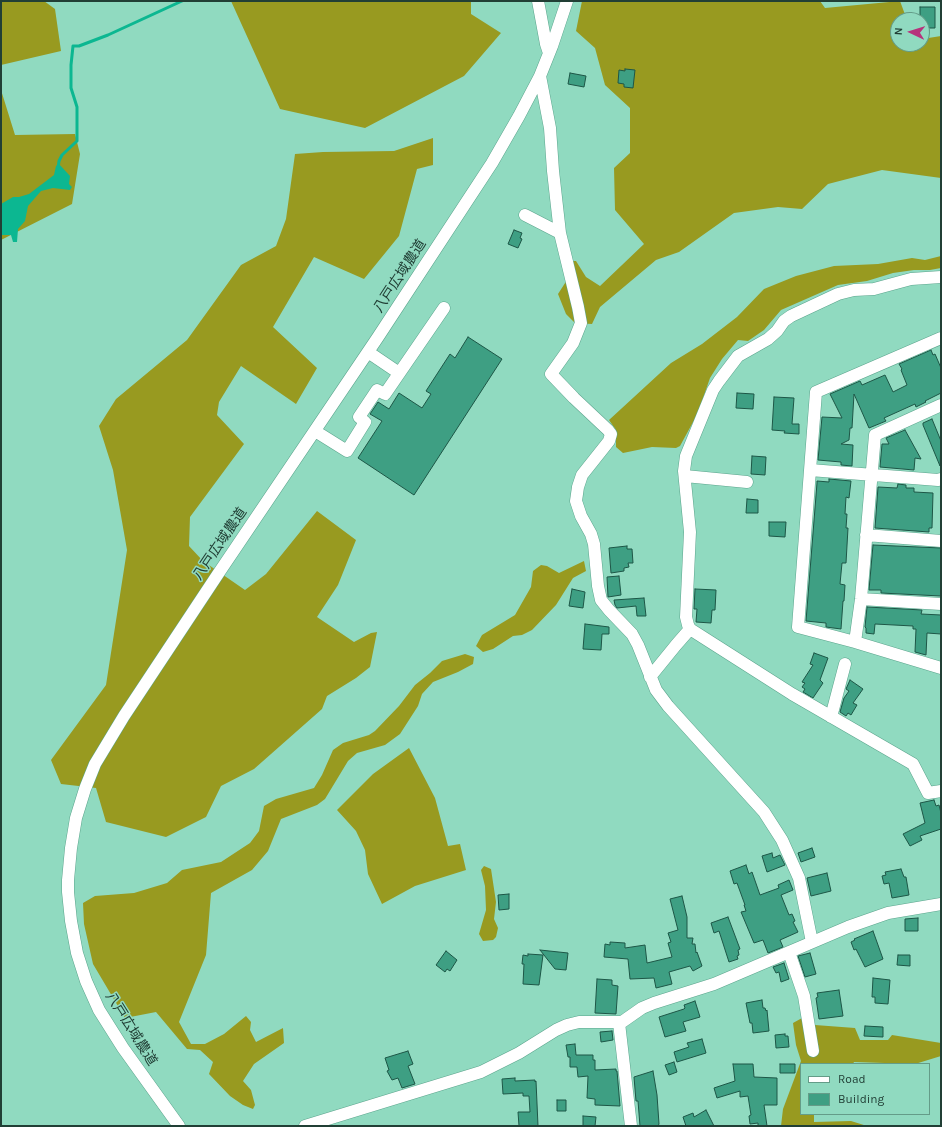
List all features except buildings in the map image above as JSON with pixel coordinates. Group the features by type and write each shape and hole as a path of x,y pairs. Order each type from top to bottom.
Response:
{"street":[{"path":"538,1 549,53"},
{"name":"八戸広域農道","path":"179,1126 123,1048 99,1010 86,981 77,953 71,921 68,892 71,848 76,818 85,789 95,764 124,716 368,352 492,163 540,76 567,1"},
{"path":"540,76 550,128 560,233 581,323 574,343 551,374 611,434 609,441 582,475 576,501 594,544 598,586 601,600 632,634 656,690 668,706 764,812 782,840 799,878 812,942"},
{"path":"525,215 560,233"},
{"path":"941,277 911,279 874,289 854,290 838,294 790,316 768,339 738,356 713,390 686,456 685,476 690,532 686,617 690,630 792,694 913,764 928,793 941,791"},
{"path":"315,430 347,451 365,422 359,418 377,390 384,394 444,308"},
{"path":"941,338 816,392 798,627 855,642 941,668"},
{"path":"368,352 399,373"},
{"path":"855,642 861,599 870,475 875,435 941,405"},
{"path":"810,470 938,480 941,479"},
{"path":"685,476 747,482"},
{"path":"866,535 941,541"},
{"path":"861,599 941,604"},
{"path":"650,677 690,630"},
{"path":"831,717 845,664"},
{"path":"305,1126 481,1072 520,1053 556,1030 567,1025 579,1022 619,1023 642,1008 714,984 848,927 888,913 941,904"},
{"path":"789,952 804,996 813,1051"},
{"path":"619,1023 630,1126"}],"shaded area":[{"path":"1,1 44,1 55,9 61,51 1,65"},
{"path":"231,1 471,1 471,14 501,33 464,76 365,128 280,109"},
{"path":"582,1 820,1 825,8 900,1 904,12 890,12 890,52 930,52 930,38 941,36 941,178 882,170 828,184 802,209 778,207 734,213 679,252 656,260 600,307 592,324 575,323 566,314 558,294 567,280 569,261 576,261 586,277 600,286 644,244 615,210 614,168 630,153 630,108 605,85 595,48 576,31"},
{"path":"1,90 15,135 75,134 80,154 72,204 1,240"},
{"path":"433,138 433,165 417,169 399,236 364,279 314,257 273,327 317,368 296,404 241,366 219,402 217,415 244,444 190,517 189,546 203,561 245,590 266,574 317,511 356,540 338,585 317,617 354,642 371,633 377,632 370,667 356,678 327,696 322,709 254,769 221,786 206,817 166,837 106,822 96,788 61,784 51,760 106,685 127,550 113,470 99,426 116,399 187,340 241,265 276,246 286,219 295,154 394,151"},
{"path":"59,164 70,176 69,184 72,187 70,190 53,188 41,191 28,206 25,221 18,229 17,242 13,242 11,235 1,235 1,204 13,197 29,194 54,175 56,166"},
{"path":"941,256 941,268 893,273 867,281 838,285 781,310 764,330 748,341 738,340 722,359 710,378 698,413 680,446 676,448 652,447 623,453 616,447 616,430 609,420 671,363 702,344 737,317 764,289 796,276 834,266 878,264 912,258 925,260"},
{"path":"584,561 586,571 573,578 556,605 532,630 522,635 513,636 493,649 483,652 476,646 482,635 515,615 531,587 533,571 541,565 547,566 559,573"},
{"path":"465,654 474,657 473,664 433,682 422,694 418,706 400,734 385,745 357,753 348,761 325,799 317,805 281,819 268,851 252,870 211,893 206,955 179,1022 191,1044 205,1044 224,1034 246,1016 251,1022 250,1030 256,1042 283,1028 284,1043 254,1064 243,1081 251,1090 255,1105 253,1109 243,1105 230,1096 209,1074 213,1062 200,1050 187,1049 156,1012 125,1018 93,964 84,924 83,903 95,896 134,893 167,883 182,870 221,862 250,843 259,831 264,806 276,799 314,788 322,775 333,750 343,743 369,735 375,731 399,706 415,685 442,661"},
{"path":"409,748 435,798 448,846 460,844 466,870 415,886 382,904 368,874 365,850 356,831 337,810 373,774"},
{"path":"484,866 491,869 496,902 494,919 498,928 496,937 493,940 483,941 479,934 486,910 485,886 481,870"},
{"path":"802,1018 815,1025 855,1028 860,1040 888,1040 892,1035 941,1043 941,1056 918,1063 800,1063 793,1023"},
{"path":"800,1064 800,1115 814,1115 814,1122 851,1121 867,1126 781,1126 783,1109"}],"waterway":[{"path":"58,168 62,155 77,141 77,107 71,88 73,46 79,46 108,35 182,1"}]}
